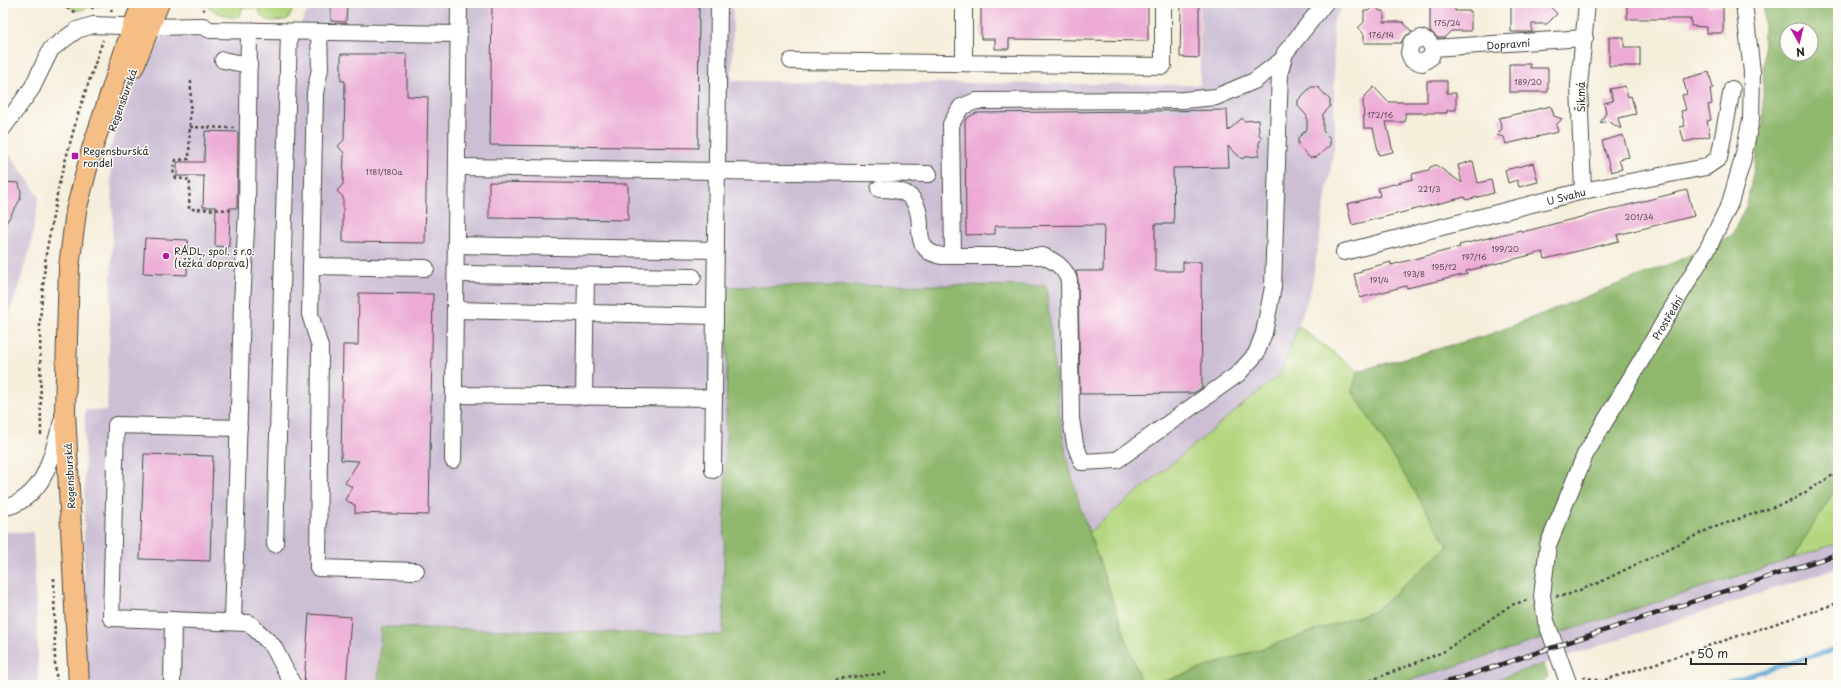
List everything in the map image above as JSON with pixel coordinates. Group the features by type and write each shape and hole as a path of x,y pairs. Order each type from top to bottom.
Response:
{"main road":[{"name":"Regensburská","path":"78,685 66,411 69,267 88,194 141,27 143,3"},
{"name":"Regensburská","path":"141,27 159,3"}],"street":[{"path":"453,460 459,3"},
{"path":"713,470 719,3"},
{"path":"964,3 964,64"},
{"path":"791,62 1163,66 1163,3"},
{"path":"879,190 896,189 907,194 916,203 920,217 920,236 923,246 928,251 941,256 1043,256 1057,262 1065,271 1069,280 1071,420 1075,444 1082,462 1117,460 1238,374 1256,354 1264,333 1273,287 1280,71 1282,60 1285,53 1325,3"},
{"name":"Šikmá","path":"1583,191 1579,86 1585,38 1587,3"},
{"name":"Prostřední","path":"1569,685 1546,621 1542,596 1548,544 1585,455 1709,246 1730,203 1742,162 1751,119 1752,72 1744,3"},
{"path":"3,128 32,88 51,49 77,30 93,25 141,27 203,26 210,30 319,33 459,34"},
{"path":"233,622 242,304 247,211 249,31"},
{"path":"275,544 289,32"},
{"path":"319,33 320,69 315,93 310,314 320,347 318,568 416,571"},
{"name":"Dopravní","path":"1433,48 1585,38"},
{"path":"223,60 249,65"},
{"path":"953,256 951,124 961,107 976,101 1183,100 1216,97 1254,82 1282,60"},
{"name":"U Svahu","path":"1344,252 1583,191 1706,167 1719,158 1732,89"},
{"path":"457,167 929,174"},
{"path":"456,245 716,250"},
{"path":"311,266 426,268"},
{"path":"456,274 693,277"},
{"path":"584,397 586,276"},
{"path":"455,310 715,316"},
{"path":"454,395 714,398"},
{"path":"3,507 9,507 27,497 43,478 66,411"},
{"path":"239,428 116,425 111,618 250,623 273,646 293,685"},
{"path":"172,685 173,620"}],"path":[{"path":"56,3 76,14 113,3"},
{"path":"191,81 190,159 176,160 174,164 174,174 176,178 190,180 189,209 247,211"},
{"path":"190,127 248,129"},
{"path":"1359,685 1443,652 1511,605 1542,596 1567,595 1598,583 1709,529 1791,501 1838,472"},
{"path":"1594,685 1602,681 1838,603"},
{"path":"801,685 802,683 887,673"}],"shaded area":[{"path":"312,3 733,3 732,81 1200,85 1200,3 1345,3 1333,21 1335,141 1311,290 1280,374 1089,532 1066,455 1059,412 1046,286 935,285 729,287 723,635 381,627 378,685 83,685 85,410 107,411 113,215 109,151 134,85 168,27 300,25"},
{"path":"7,151 39,196 31,245 6,326 3,372 3,153"},
{"path":"3,532 33,532 39,685 3,685"},
{"path":"1838,543 1838,568 1478,685 1396,685"}],"green space":[{"path":"62,3 104,3 77,11"},
{"path":"203,3 297,3 287,20 273,21 265,19 258,8 242,8 240,15 233,18 216,12"},
{"path":"1764,3 1838,3 1838,485 1792,559 1396,685 1152,685 1375,611 1448,546 1352,390 1358,371 1488,335 1677,261 1732,235 1747,204 1763,123"},
{"path":"935,285 1046,286 1059,412 1066,455 1081,509 1142,685 378,685 381,627 723,635 728,287"},
{"path":"1298,326 1358,371 1352,390 1448,546 1375,611 1152,685 1142,685 1089,532 1280,374"},
{"path":"1838,485 1838,543 1792,559"},
{"path":"1544,664 1548,678 1540,685 1478,685"}],"building":[{"path":"492,3 699,3 698,148 490,145"},
{"path":"981,3 1148,3 1148,41 1009,39 1009,49 995,49 995,39 981,39"},
{"path":"1181,3 1199,3 1199,58 1180,57"},
{"path":"1430,3 1455,3 1455,11 1471,11 1471,31 1451,31 1444,38 1438,38 1430,31"},
{"path":"1511,3 1547,3 1557,14 1547,24 1532,24 1532,32 1511,32"},
{"path":"1627,3 1708,3 1708,6 1723,6 1723,33 1707,33 1707,27 1691,26 1691,19 1627,19"},
{"path":"1374,5 1380,11 1384,11 1384,22 1403,22 1412,32 1404,37 1401,43 1364,43 1364,34 1358,28 1364,22 1364,11 1368,11"},
{"path":"331,6 347,7 346,22 331,21"},
{"path":"1609,37 1624,37 1624,47 1640,47 1640,66 1609,66"},
{"path":"341,54 407,54 407,96 428,97 425,243 343,242 343,197 337,191 343,184 344,153 338,146 344,140 345,81 341,81"},
{"path":"1509,64 1530,64 1530,68 1548,68 1548,92 1509,92"},
{"path":"1709,72 1713,88 1710,89 1712,104 1708,105 1711,120 1707,121 1710,136 1684,142 1680,127 1685,126 1681,111 1686,110 1682,95 1687,94 1683,79"},
{"path":"1427,81 1447,81 1447,93 1456,93 1456,110 1447,110 1447,113 1405,113 1405,122 1386,122 1393,152 1379,155 1373,128 1364,128 1363,98 1374,87 1388,102 1427,102"},
{"path":"1625,86 1628,97 1631,96 1636,114 1618,118 1621,129 1608,121 1600,123 1606,113 1604,103 1613,101 1610,89"},
{"path":"1311,87 1318,87 1330,100 1330,107 1323,114 1323,131 1330,138 1330,145 1317,157 1310,158 1298,145 1298,138 1307,129 1307,116 1298,106 1298,100"},
{"path":"1551,106 1554,116 1562,119 1556,125 1558,132 1506,144 1504,137 1496,135 1502,129 1499,118"},
{"path":"1227,110 1228,131 1242,118 1244,121 1258,120 1259,134 1262,138 1259,143 1259,156 1245,157 1242,159 1228,146 1229,167 1173,168 1174,224 1155,224 1155,271 1183,271 1183,262 1201,262 1202,388 1194,393 1080,394 1078,280 1076,271 1103,271 1104,225 995,226 995,234 966,235 965,121 967,118 976,113"},
{"path":"205,131 238,132 237,208 230,208 229,247 215,246 216,207 203,207 204,176 177,176 177,162 204,162"},
{"path":"1623,135 1629,157 1619,159 1622,169 1611,172 1602,141"},
{"path":"1473,161 1478,183 1491,180 1494,193 1466,200 1465,197 1352,225 1347,204 1380,196 1378,188 1413,179 1412,174 1429,170 1430,167 1436,165 1462,183 1458,165"},
{"path":"1533,163 1538,182 1519,187 1517,180 1508,183 1505,170"},
{"path":"3,182 19,183 21,193 20,200 3,228"},
{"path":"489,182 628,184 628,220 489,218"},
{"path":"1687,190 1694,216 1617,235 1619,241 1545,259 1543,252 1466,271 1467,274 1407,288 1406,286 1360,298 1354,274 1362,272 1361,270 1391,262 1391,265 1460,247 1459,245 1521,230 1522,232"},
{"name":"RÁDL, spol. s r.o. (těžká doprava)","path":"145,238 188,240 187,275 143,273"},
{"path":"359,293 433,294 429,515 355,513 355,505 345,500 352,487 345,483 359,461 341,460 343,345 358,345"},
{"path":"144,454 213,456 210,561 140,559"},
{"path":"309,614 351,617 346,685 304,683"}],"waterway":[{"path":"1718,685 1838,648"}],"railway":[{"path":"1438,685 1838,554"}],"place":[{"name":"Regensburská rondel","path":"75,156"},
{"name":"RÁDL, spol. s r.o. (těžká doprava)","path":"166,256"}]}
